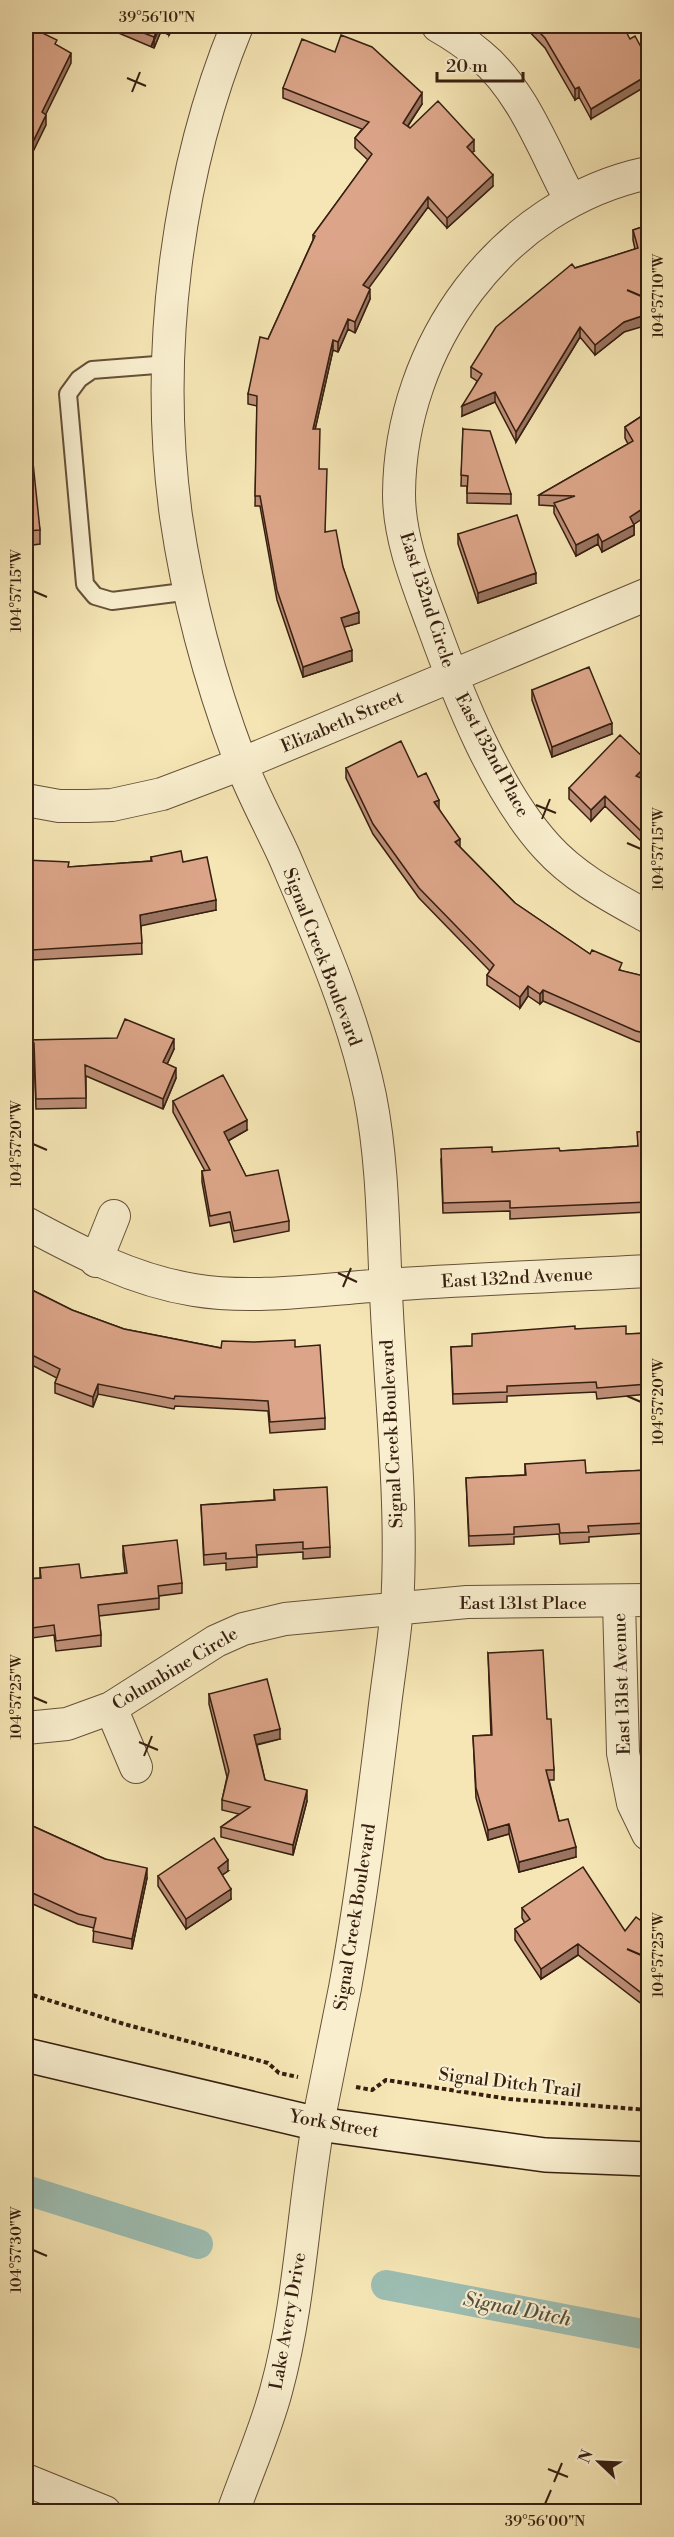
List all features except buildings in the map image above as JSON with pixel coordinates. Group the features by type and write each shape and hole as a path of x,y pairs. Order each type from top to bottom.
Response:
{"street":[{"name":"Signal Creek Boulevard","path":"237,26 212,96 187,197 173,287 169,364 171,468 176,516 206,650 242,764 284,857 331,972 348,1017 369,1091 378,1162 396,1504 397,1607 373,1812 345,1987 318,2124"},
{"path":"438,26 481,55 499,73 523,109 571,201"},
{"name":"East 132nd Circle","path":"452,677 416,580 405,538 399,495 405,429 419,382 438,335 462,296 513,242 571,201 605,185 648,173"},
{"name":"Elizabeth Street","path":"26,800 60,806 112,805 162,794 242,764 648,594"},
{"name":"East 132nd Place","path":"452,677 515,804 545,845 558,859 598,890 648,917"},
{"path":"96,1261 114,1216"},
{"name":"East 132nd Avenue","path":"26,1223 96,1261 133,1275 194,1290 225,1293 306,1291 648,1271"},
{"name":"East 131st Place","path":"397,1607 466,1602 634,1601"},
{"name":"East 131st Avenue","path":"634,1601 623,1753 633,1803 648,1834"},
{"name":"Columbine Circle","path":"26,1728 67,1724 111,1708 216,1641 243,1629 285,1618 397,1607"},
{"path":"111,1708 136,1767"},
{"name":"York Street","path":"26,2055 318,2124 545,2155 648,2159"},
{"name":"Lake Avery Drive","path":"233,2511 276,2393 295,2298 318,2124"},
{"path":"26,2480 105,2511"}],"lane":[{"path":"169,364 92,370 79,379 68,394 85,584 95,596 112,601 191,591"}],"path":[{"path":"26,1993 124,2024 268,2063 279,2073"},
{"name":"Signal Ditch Trail","path":"372,2091 386,2080 509,2099 648,2110"}],"waterway":[{"name":"Signal Ditch","path":"26,2190 198,2244"},
{"name":"Signal Ditch","path":"386,2285 648,2335"}]}
